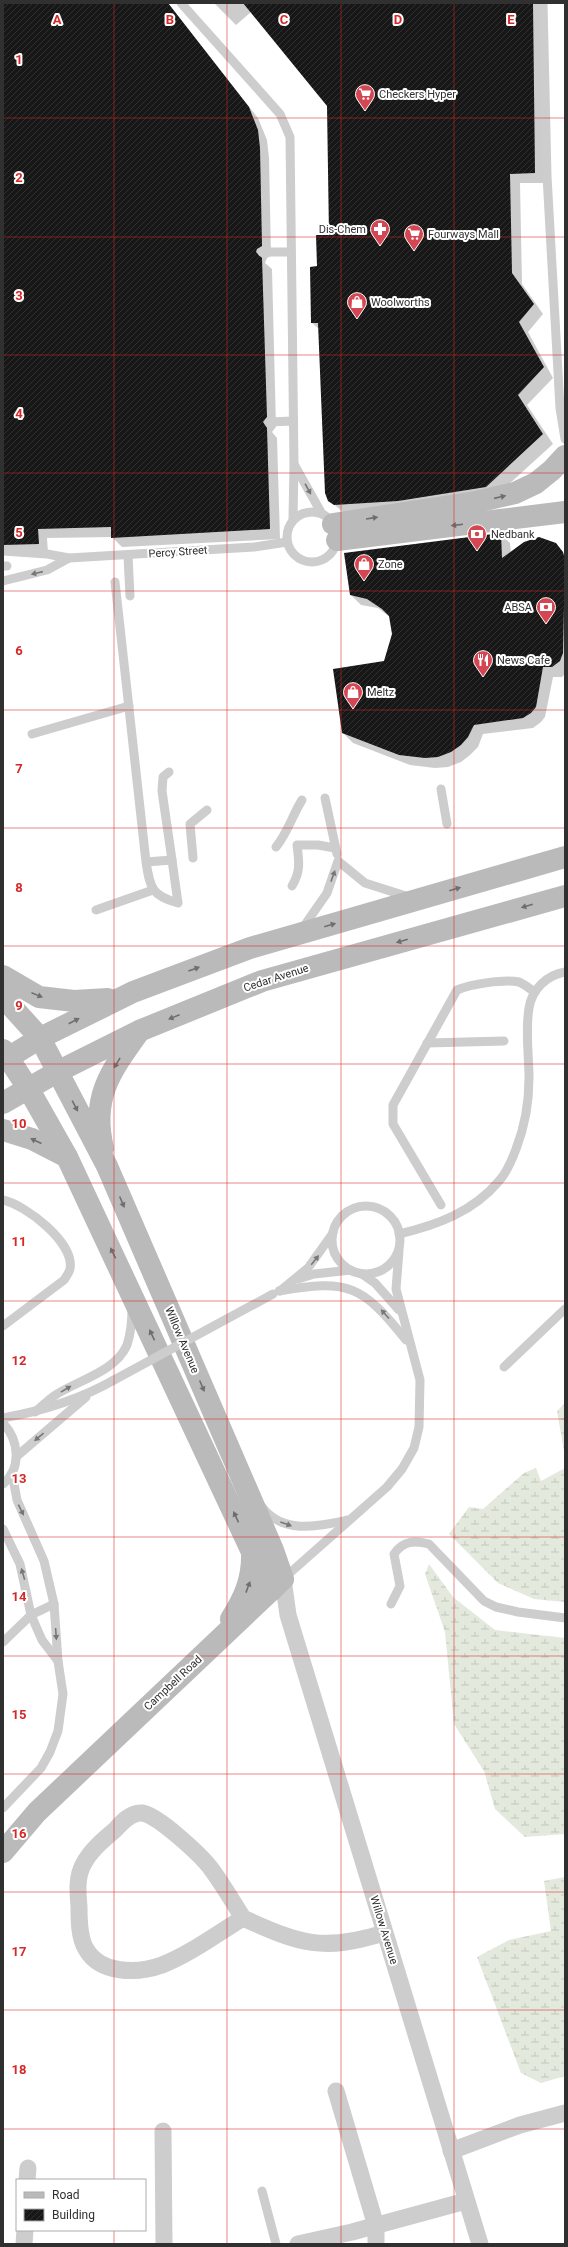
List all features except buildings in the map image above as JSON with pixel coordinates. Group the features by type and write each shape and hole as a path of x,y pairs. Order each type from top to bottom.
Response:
{"main road":[{"path":"331,526 488,500 515,493 536,483 552,470 565,456"},
{"path":"331,526 565,512"},
{"path":"3,976 39,997 74,1001 102,1001 133,992 250,948 565,857"},
{"name":"Cedar Avenue","path":"3,1103 57,1072 139,1031 262,981 565,896"},
{"path":"5,1056 133,992"},
{"name":"Willow Avenue","path":"3,997 40,1038 107,1166 247,1489 277,1584"},
{"path":"107,1166 98,1127 100,1103 106,1083 139,1031"},
{"name":"Willow Avenue","path":"5,1056 28,1088 67,1157 130,1288 252,1552 277,1584"},
{"path":"3,1130 32,1139 67,1157"},
{"path":"214,1645 243,1601 252,1571 252,1552"},
{"name":"Campbell Road","path":"3,1852 37,1812 277,1584"}],"street":[{"name":"Willow Avenue","path":"277,1584 288,1615 480,2244"},
{"path":"243,1918 161,1965 121,1970 104,1967 94,1960 85,1948 82,1934 78,1879 82,1866 93,1849 128,1817 143,1814 162,1823 211,1868 243,1918 284,1936 333,1945 355,1942 384,1933"},
{"path":"336,2091 376,2226 376,2244"},
{"path":"451,2151 520,2126 565,2113"},
{"path":"163,2131 164,2244"},
{"path":"298,2244 376,2226 466,2201"},
{"path":"24,2244 25,2231"}],"lane":[{"path":"181,3 280,114 286,123 290,137 294,464 293,520 286,534 287,542 295,556 309,562 324,559 330,554 331,526 294,464"},
{"path":"543,3 547,176 560,408 565,439"},
{"path":"262,252 291,252"},
{"path":"269,422 293,421"},
{"path":"293,520 306,512 331,526"},
{"name":"Percy Street","path":"3,551 46,554 69,558 128,556 254,547 287,542"},
{"path":"128,556 130,596"},
{"name":"Percy Street","path":"3,580 47,570 69,558"},
{"path":"115,582 149,879 153,890 161,898 178,903 162,791 163,778 169,772"},
{"path":"32,734 129,706"},
{"path":"441,789 447,824"},
{"path":"299,934 327,893 338,861 325,798"},
{"path":"276,847 287,834 292,816 302,800"},
{"path":"193,858 190,824 207,810"},
{"path":"292,886 298,876 300,868 296,845 318,845 335,848"},
{"path":"146,862 172,860"},
{"path":"338,861 365,883 417,900"},
{"path":"96,910 153,890"},
{"path":"17,1456 90,1394 276,1293 291,1282 308,1268 333,1233 337,1223 352,1209 363,1206 373,1206 383,1210 392,1218 400,1234 431,1227 460,1214 500,1181 523,1132 529,1078 529,1007 535,992 543,982 555,974 565,972"},
{"path":"441,1205 393,1124 393,1105 457,990 466,986 509,981 520,982 535,992"},
{"path":"427,1043 504,1042"},
{"path":"3,1200 18,1205 42,1220 64,1248 69,1258 70,1270 64,1280 3,1326"},
{"name":"Campbell Road","path":"333,1233 336,1254 342,1263 351,1270 362,1274 375,1283 400,1311"},
{"name":"Campbell Road","path":"277,1584 387,1487 402,1469 414,1448 419,1427 420,1380 400,1311 396,1290 400,1234"},
{"path":"362,1274 373,1273 384,1269 393,1261 399,1251"},
{"path":"291,1282 314,1274 351,1270"},
{"path":"276,1293 315,1285 346,1287 363,1294 373,1302 409,1344"},
{"path":"35,1412 55,1395 112,1363 121,1354 126,1345 130,1332 132,1309 130,1288"},
{"path":"504,1367 565,1309"},
{"path":"3,1418 35,1412 90,1394"},
{"path":"3,1423 9,1429 15,1442 17,1456 12,1472 3,1484"},
{"path":"3,1808 41,1768 50,1752 58,1732 63,1694 58,1661 54,1604 44,1561 17,1500 12,1472"},
{"name":"Campbell Road","path":"247,1489 266,1513 275,1519 292,1526 314,1527 349,1520"},
{"path":"3,1529 20,1564 31,1615 42,1640 58,1661"},
{"path":"391,1604 400,1586 394,1554 404,1544 411,1541 429,1544 484,1601 503,1609 565,1618"},
{"path":"3,1642 31,1615 54,1604"},
{"path":"262,2191 276,2244"}],"green space":[{"path":"565,1403 565,1457 557,1411"},
{"path":"536,1468 541,1481 565,1468 565,1602 534,1599 498,1583 449,1534 469,1507 483,1509 524,1473"},
{"path":"429,1564 453,1597 495,1630 565,1638 565,1834 525,1837 495,1809 484,1771 454,1724 445,1632 425,1574"},
{"path":"565,1877 565,2076 541,2083 521,2073 477,1957 509,1940 551,1931 544,1881"}],"place":[{"name":"Checkers Hyper","path":"365,111"},
{"name":"Dis-Chem","path":"380,246"},
{"name":"Fourways Mall","path":"414,251"},
{"name":"Woolworths","path":"357,319"},
{"name":"Nedbank","path":"477,551"},
{"name":"Zone","path":"364,581"},
{"name":"ABSA","path":"546,624"},
{"name":"News Cafe","path":"483,677"},
{"name":"Meltz","path":"353,709"}]}
